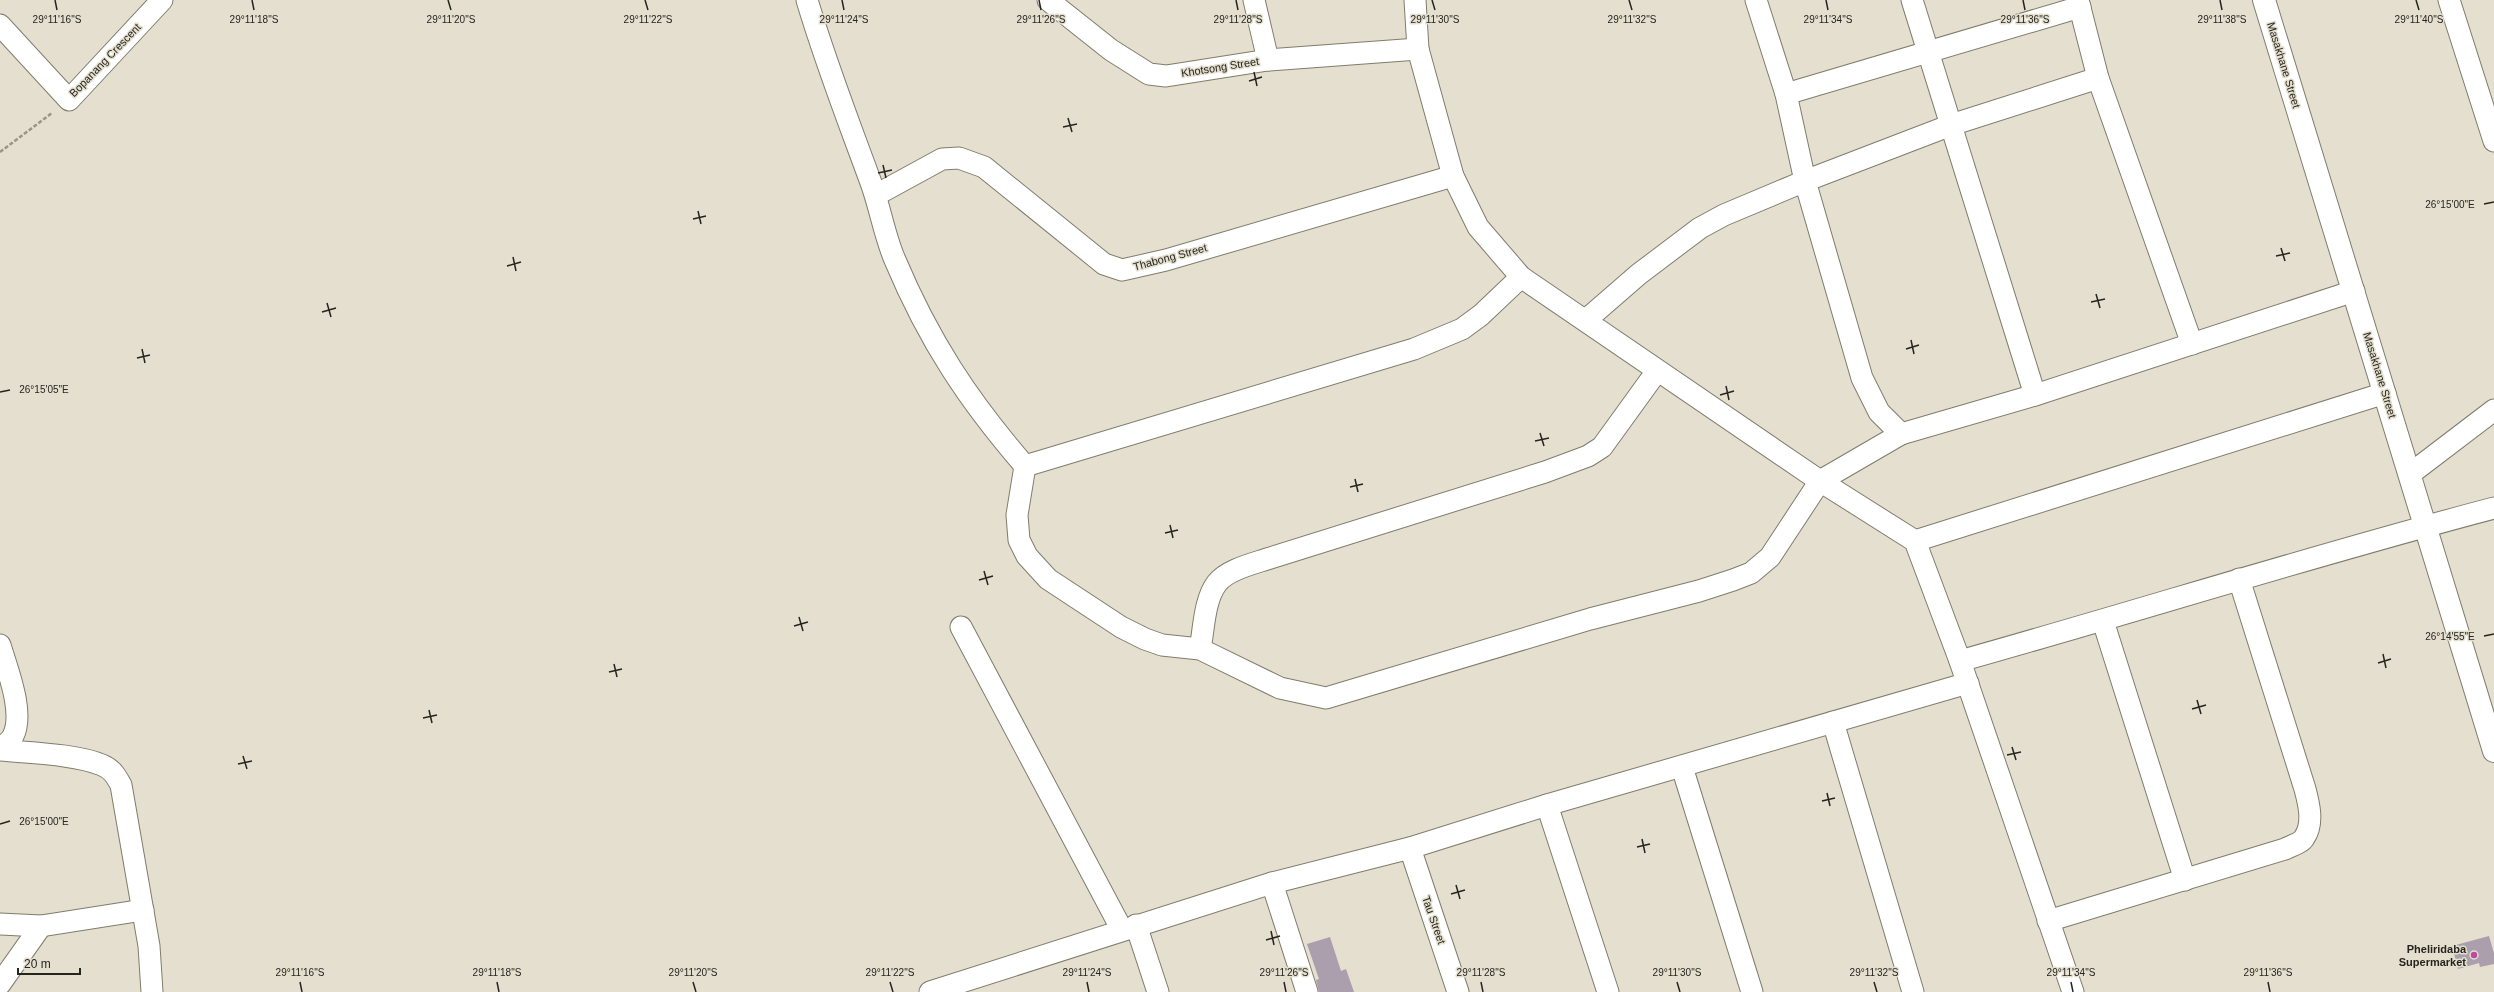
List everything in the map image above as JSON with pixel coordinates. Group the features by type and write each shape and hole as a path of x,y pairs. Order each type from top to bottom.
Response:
{"street":[{"name":"Bopanang Crescent","path":"0,24 70,100 162,0"},
{"path":"807,0 824,58 876,195 894,259 927,330 961,387 989,425 1025,466"},
{"name":"Khotsong Street","path":"1048,0 1111,50 1148,74 1166,76 1268,60 1418,49"},
{"path":"1254,0 1268,60"},
{"path":"1415,0 1418,49 1453,176 1478,227 1520,277 1586,320 1658,371 1820,481 1914,541 1960,660 2073,992"},
{"path":"1756,0 1786,94 1805,181 1862,378 1879,412 1901,434"},
{"path":"1912,0 1926,51 1951,125 2035,394"},
{"name":"Masakhane Street","path":"2264,0 2494,751"},
{"path":"2449,0 2494,142"},
{"path":"1786,94 2079,3 2098,78 2192,344"},
{"path":"1586,320 1639,274 1700,228 1724,215 1805,181 1951,125 2098,78"},
{"name":"Thabong Street","path":"876,195 942,159 959,158 984,167 1104,264 1122,270 1166,260 1453,176"},
{"path":"1025,466 1421,346 1462,329 1481,315 1520,277"},
{"path":"1025,466 1018,504 1018,533 1027,556 1048,579 1121,628 1145,639 1162,645 1200,649 1280,688 1326,698 1590,619 1699,591 1751,573 1770,557 1820,481 1901,434 2035,394 2354,291"},
{"path":"1200,649 1210,596 1217,582 1234,571 1267,558 1545,472 1588,456 1602,447 1658,371"},
{"path":"1914,541 2385,393"},
{"path":"2410,474 2494,410"},
{"path":"1960,660 2104,621 2239,579 2494,508"},
{"path":"2048,921 2285,849 2304,839 2310,825 2310,808 2239,579"},
{"path":"2104,621 2185,880"},
{"path":"961,627 1129,927 1158,992"},
{"path":"0,644 14,696 18,721 13,737 0,749"},
{"path":"930,992 984,984 1129,927 1272,883 1410,848 1547,805 1968,684"},
{"path":"1833,722 1913,992"},
{"path":"0,749 86,760 103,765 114,773 121,784 149,946 152,992"},
{"path":"1682,767 1752,992"},
{"path":"1547,805 1608,992"},
{"name":"Tau Street","path":"1410,848 1458,992"},
{"path":"1272,883 1307,992"},
{"path":"0,924 41,926 143,910"},
{"path":"0,984 41,926"}],"path":[{"path":"0,152 70,100"}],"building":[{"name":"Pheliridaba Supermarket","path":"2489,936 2494,953 2494,964 2480,967 2479,963 2458,969 2452,946"},
{"path":"1330,937 1341,971 1346,969 1354,992 1319,992 1316,980 1319,979 1307,944"}],"place":[{"name":"Pheliridaba Supermarket","path":"2474,955"}]}
